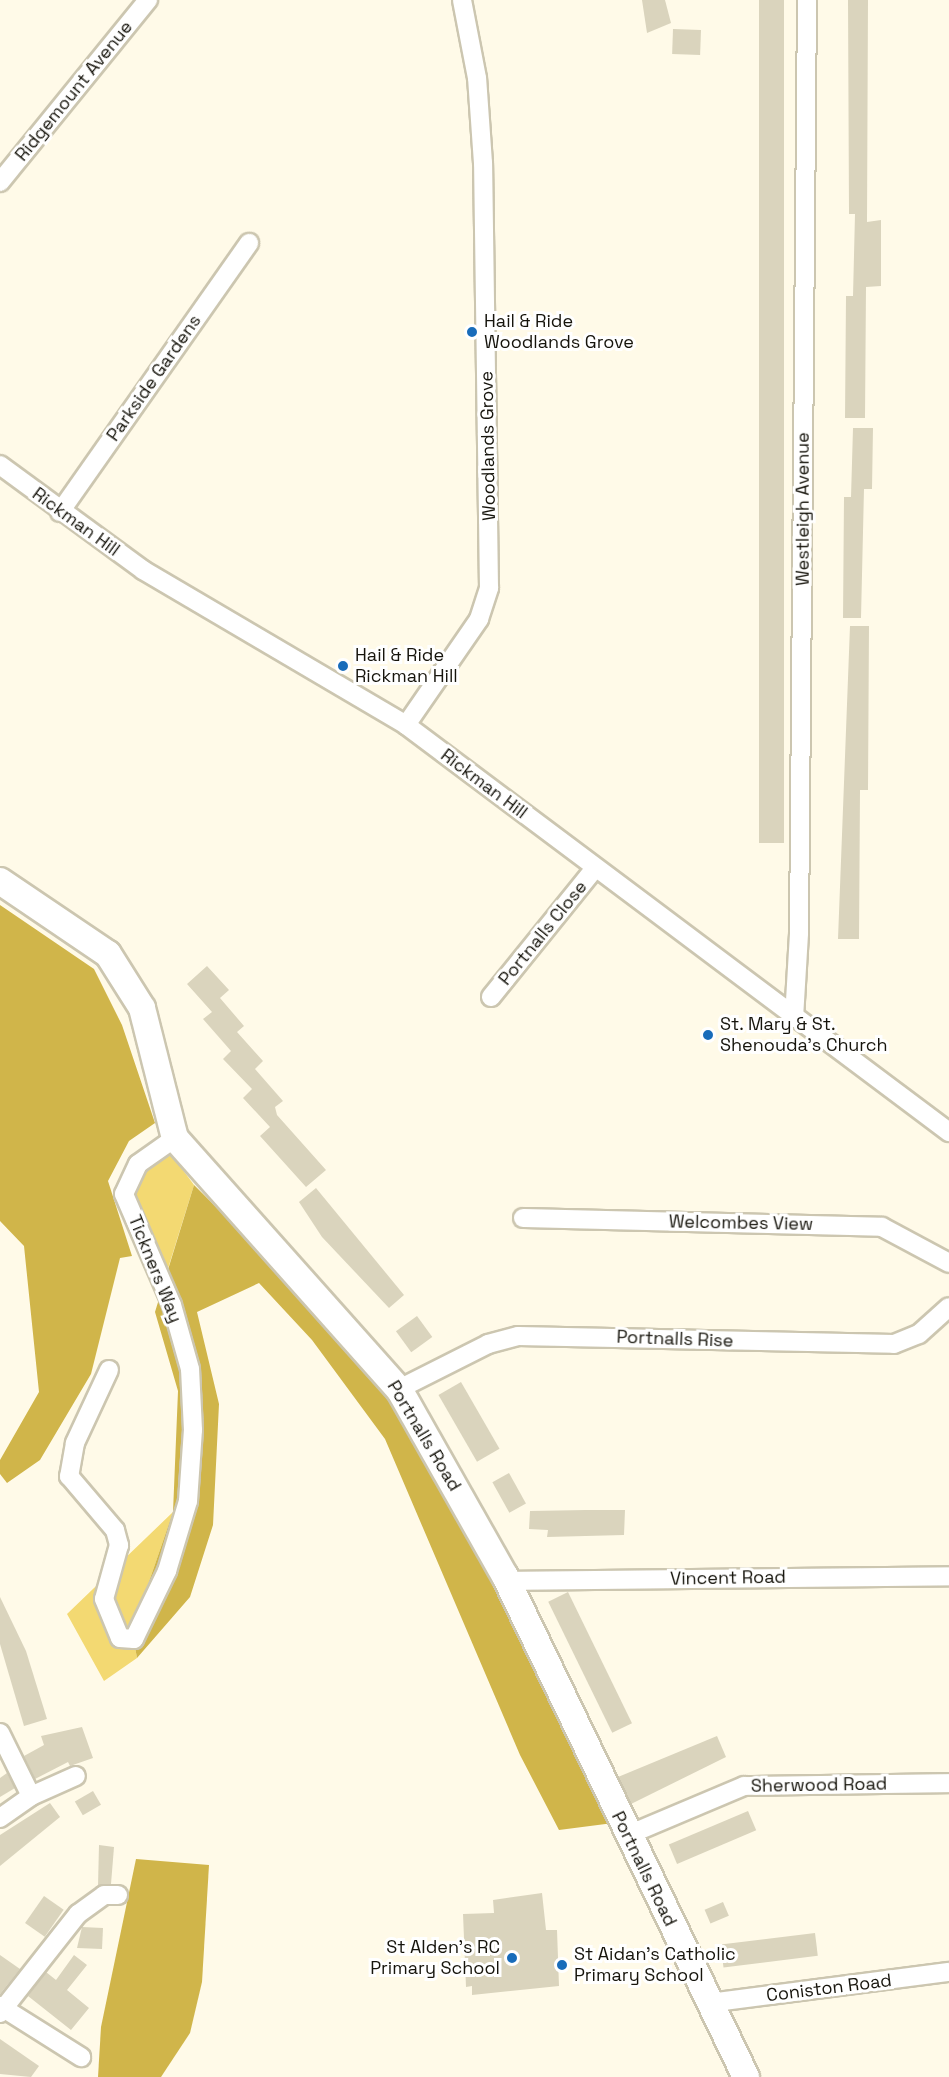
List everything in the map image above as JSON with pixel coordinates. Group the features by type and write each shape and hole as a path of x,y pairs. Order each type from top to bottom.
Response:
{"street":[{"name":"Ridgemount Avenue","path":"0,182 148,0"},
{"name":"Woodlands Grove","path":"406,725 479,619 489,588 483,163 477,78 462,0"},
{"name":"Westleigh Avenue","path":"794,1018 799,933 807,0"},
{"name":"Parkside Gardens","path":"60,512 249,243"},
{"name":"Rickman Hill","path":"0,465 60,512 143,570 406,725 949,1132"},
{"name":"Portnalls Close","path":"491,998 595,868"},
{"name":"Portnalls Road","path":"0,881 108,954 142,1008 175,1138 399,1389 507,1581 746,2077"},
{"name":"Tickners Way","path":"109,1370 75,1443 69,1476 115,1530 119,1545 104,1599 120,1638 134,1639 167,1571 188,1501 193,1430 190,1368 172,1305 124,1194 138,1164 175,1138"},
{"name":"Welcombes View","path":"523,1218 882,1227 949,1263"},
{"name":"Portnalls Rise","path":"399,1389 488,1344 518,1336 894,1344 919,1334 949,1307"},
{"name":"Vincent Road","path":"507,1581 949,1575"},
{"path":"0,1733 31,1796"},
{"path":"0,1818 31,1796 76,1776"},
{"name":"Sherwood Road","path":"628,1835 744,1786 949,1783"},
{"path":"81,2057 1,2009 78,1914 104,1895 118,1895"},
{"name":"Coniston Road","path":"709,2003 949,1972"}],"shaded area":[{"path":"0,905 94,969 122,1025 155,1123 129,1141 108,1181 132,1256 120,1258 91,1374 40,1460 7,1483 0,1474 0,1460 39,1392 24,1246 0,1221"},
{"path":"172,1155 194,1185 165,1278 132,1194 143,1165"},
{"path":"194,1185 399,1389 621,1822 559,1830 520,1755 385,1439 312,1340 259,1283 197,1312 219,1404 213,1525 190,1597 137,1658 132,1631 173,1512 178,1391 155,1312"},
{"path":"173,1512 132,1631 137,1658 104,1681 67,1614"},
{"path":"136,1859 209,1865 202,1982 190,2033 161,2077 98,2077 101,2027"}],"building":[{"path":"642,0 665,0 671,23 647,33"},
{"path":"759,0 784,0 784,843 759,843"},
{"path":"848,0 868,0 867,222 881,220 881,286 866,287 865,418 845,418 846,296 853,296 855,214 849,214"},
{"path":"673,29 701,30 700,55 672,54"},
{"path":"853,428 873,428 872,489 864,489 861,618 843,618 844,497 851,497"},
{"path":"850,626 869,626 868,790 860,790 859,939 838,939"},
{"path":"207,966 229,990 220,998 244,1026 237,1032 263,1061 255,1069 283,1101 275,1107 277,1115 326,1170 306,1187 260,1136 270,1127 243,1098 252,1089 223,1059 231,1051 203,1019 212,1012 187,984"},
{"path":"316,1188 404,1295 389,1308 322,1237 299,1202"},
{"path":"417,1316 432,1337 411,1352 396,1331"},
{"path":"461,1382 500,1449 477,1462 438,1395"},
{"path":"509,1473 526,1504 509,1513 492,1482"},
{"path":"625,1510 624,1535 547,1537 548,1530 529,1529 530,1511"},
{"path":"568,1592 632,1723 612,1733 548,1602"},
{"path":"0,1597 26,1651 47,1719 24,1726 0,1644"},
{"path":"82,1727 93,1758 70,1766 68,1762 35,1779 24,1756 44,1745 41,1736"},
{"path":"717,1736 726,1757 631,1804 618,1777"},
{"path":"7,1773 15,1788 0,1797 0,1778"},
{"path":"93,1791 101,1805 83,1815 75,1802"},
{"path":"50,1803 60,1817 0,1866 0,1835"},
{"path":"748,1811 756,1830 677,1864 669,1845"},
{"path":"99,1845 114,1847 111,1884 98,1886"},
{"name":"St AIden's RC Primary School","path":"542,1893 546,1930 557,1930 559,1986 472,1995 472,1986 466,1987 463,1914 494,1913 493,1900"},
{"path":"44,1896 64,1910 45,1937 25,1923"},
{"path":"723,1902 729,1916 710,1924 705,1910"},
{"path":"82,1927 103,1928 102,1949 77,1948"},
{"path":"815,1933 818,1956 724,1967 721,1945"},
{"path":"0,1955 20,1969 0,1994"},
{"path":"74,1955 87,1965 67,1990 89,2008 71,2030 28,1996 46,1972 56,1980"},
{"path":"0,2039 39,2066 31,2077 0,2074"}],"place":[{"name":"Hail & Ride Woodlands Grove","path":"472,332"},
{"name":"Hail & Ride Rickman Hill","path":"343,666"},
{"name":"St. Mary & St. Shenouda's Church","path":"708,1035"},
{"name":"St AIden's RC Primary School","path":"512,1958"},
{"name":"St Aidan's Catholic Primary School","path":"562,1965"}]}
